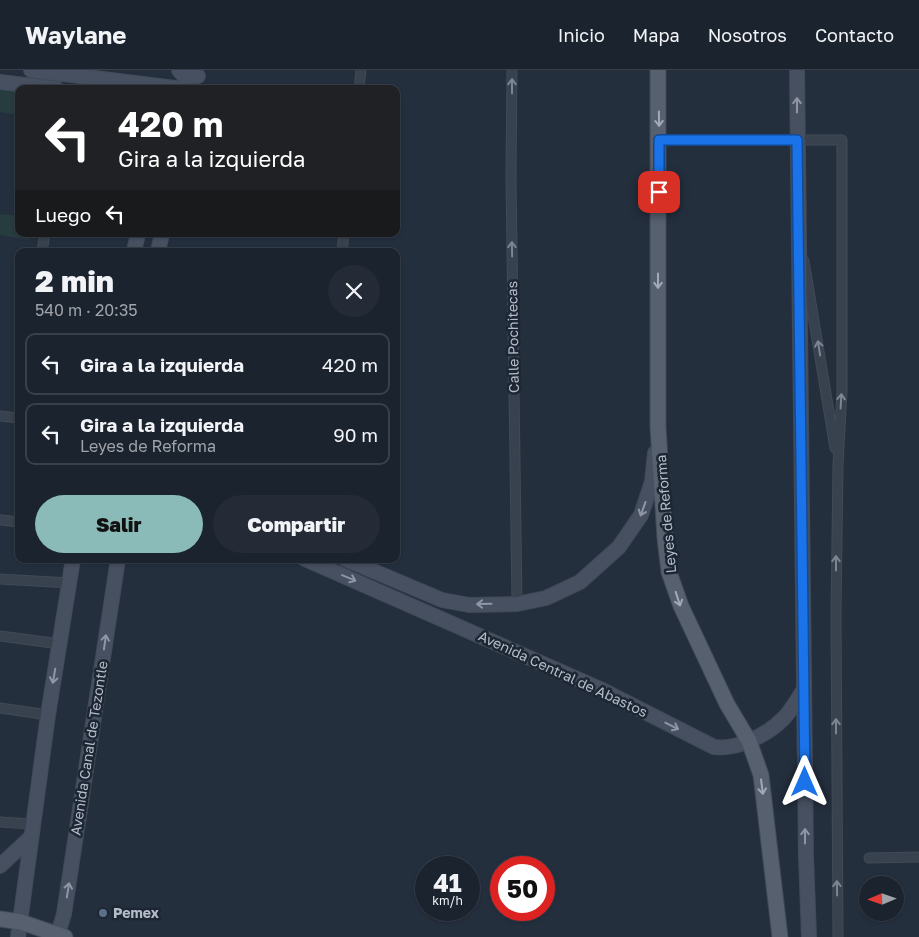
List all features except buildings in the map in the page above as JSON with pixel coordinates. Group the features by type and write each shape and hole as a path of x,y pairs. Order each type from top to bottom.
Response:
{"main road":[{"path":"31,70 66,82 114,75 162,85"},
{"path":"178,70 185,77 198,78"},
{"path":"176,85 178,70"},
{"name":"Leyes de Reforma","path":"658,70 658,427 669,572 680,606 727,704 749,741 760,775 780,937"},
{"path":"797,70 806,856 809,937"},
{"path":"0,82 29,85"},
{"path":"354,563 442,600 470,605 517,604 546,598 580,582 619,548 641,515 652,482 658,427"},
{"path":"19,930 48,715 72,563"},
{"name":"Avenida Canal de Tezontle","path":"60,936 117,563"},
{"name":"Avenida Central de Abastos","path":"316,563 600,689 714,747 734,747 771,729 793,707 804,688"},
{"path":"0,866 32,831"},
{"path":"0,919 19,930 60,936"}],"street":[{"path":"29,85 31,70"},
{"path":"359,85 361,70"},
{"name":"Calle Pochitecas","path":"512,70 511,188 517,604"},
{"path":"659,140 842,140 842,392 838,465 836,613 838,937"},
{"path":"798,223 838,465"},
{"path":"0,416 15,418"},
{"path":"1,520 15,522"},
{"path":"0,579 70,583"},
{"path":"0,636 60,644"},
{"path":"0,708 48,715"},
{"path":"0,822 17,824 32,831"},
{"path":"870,858 919,857"}],"green space":[{"path":"0,85 15,88 15,114 0,112"},
{"path":"0,214 15,216 15,237 30,237 29,240 0,235"}],"place":[{"name":"Pemex","path":"103,913"}],"route":[{"path":"659,192 659,140 797,140 805,782"}]}
